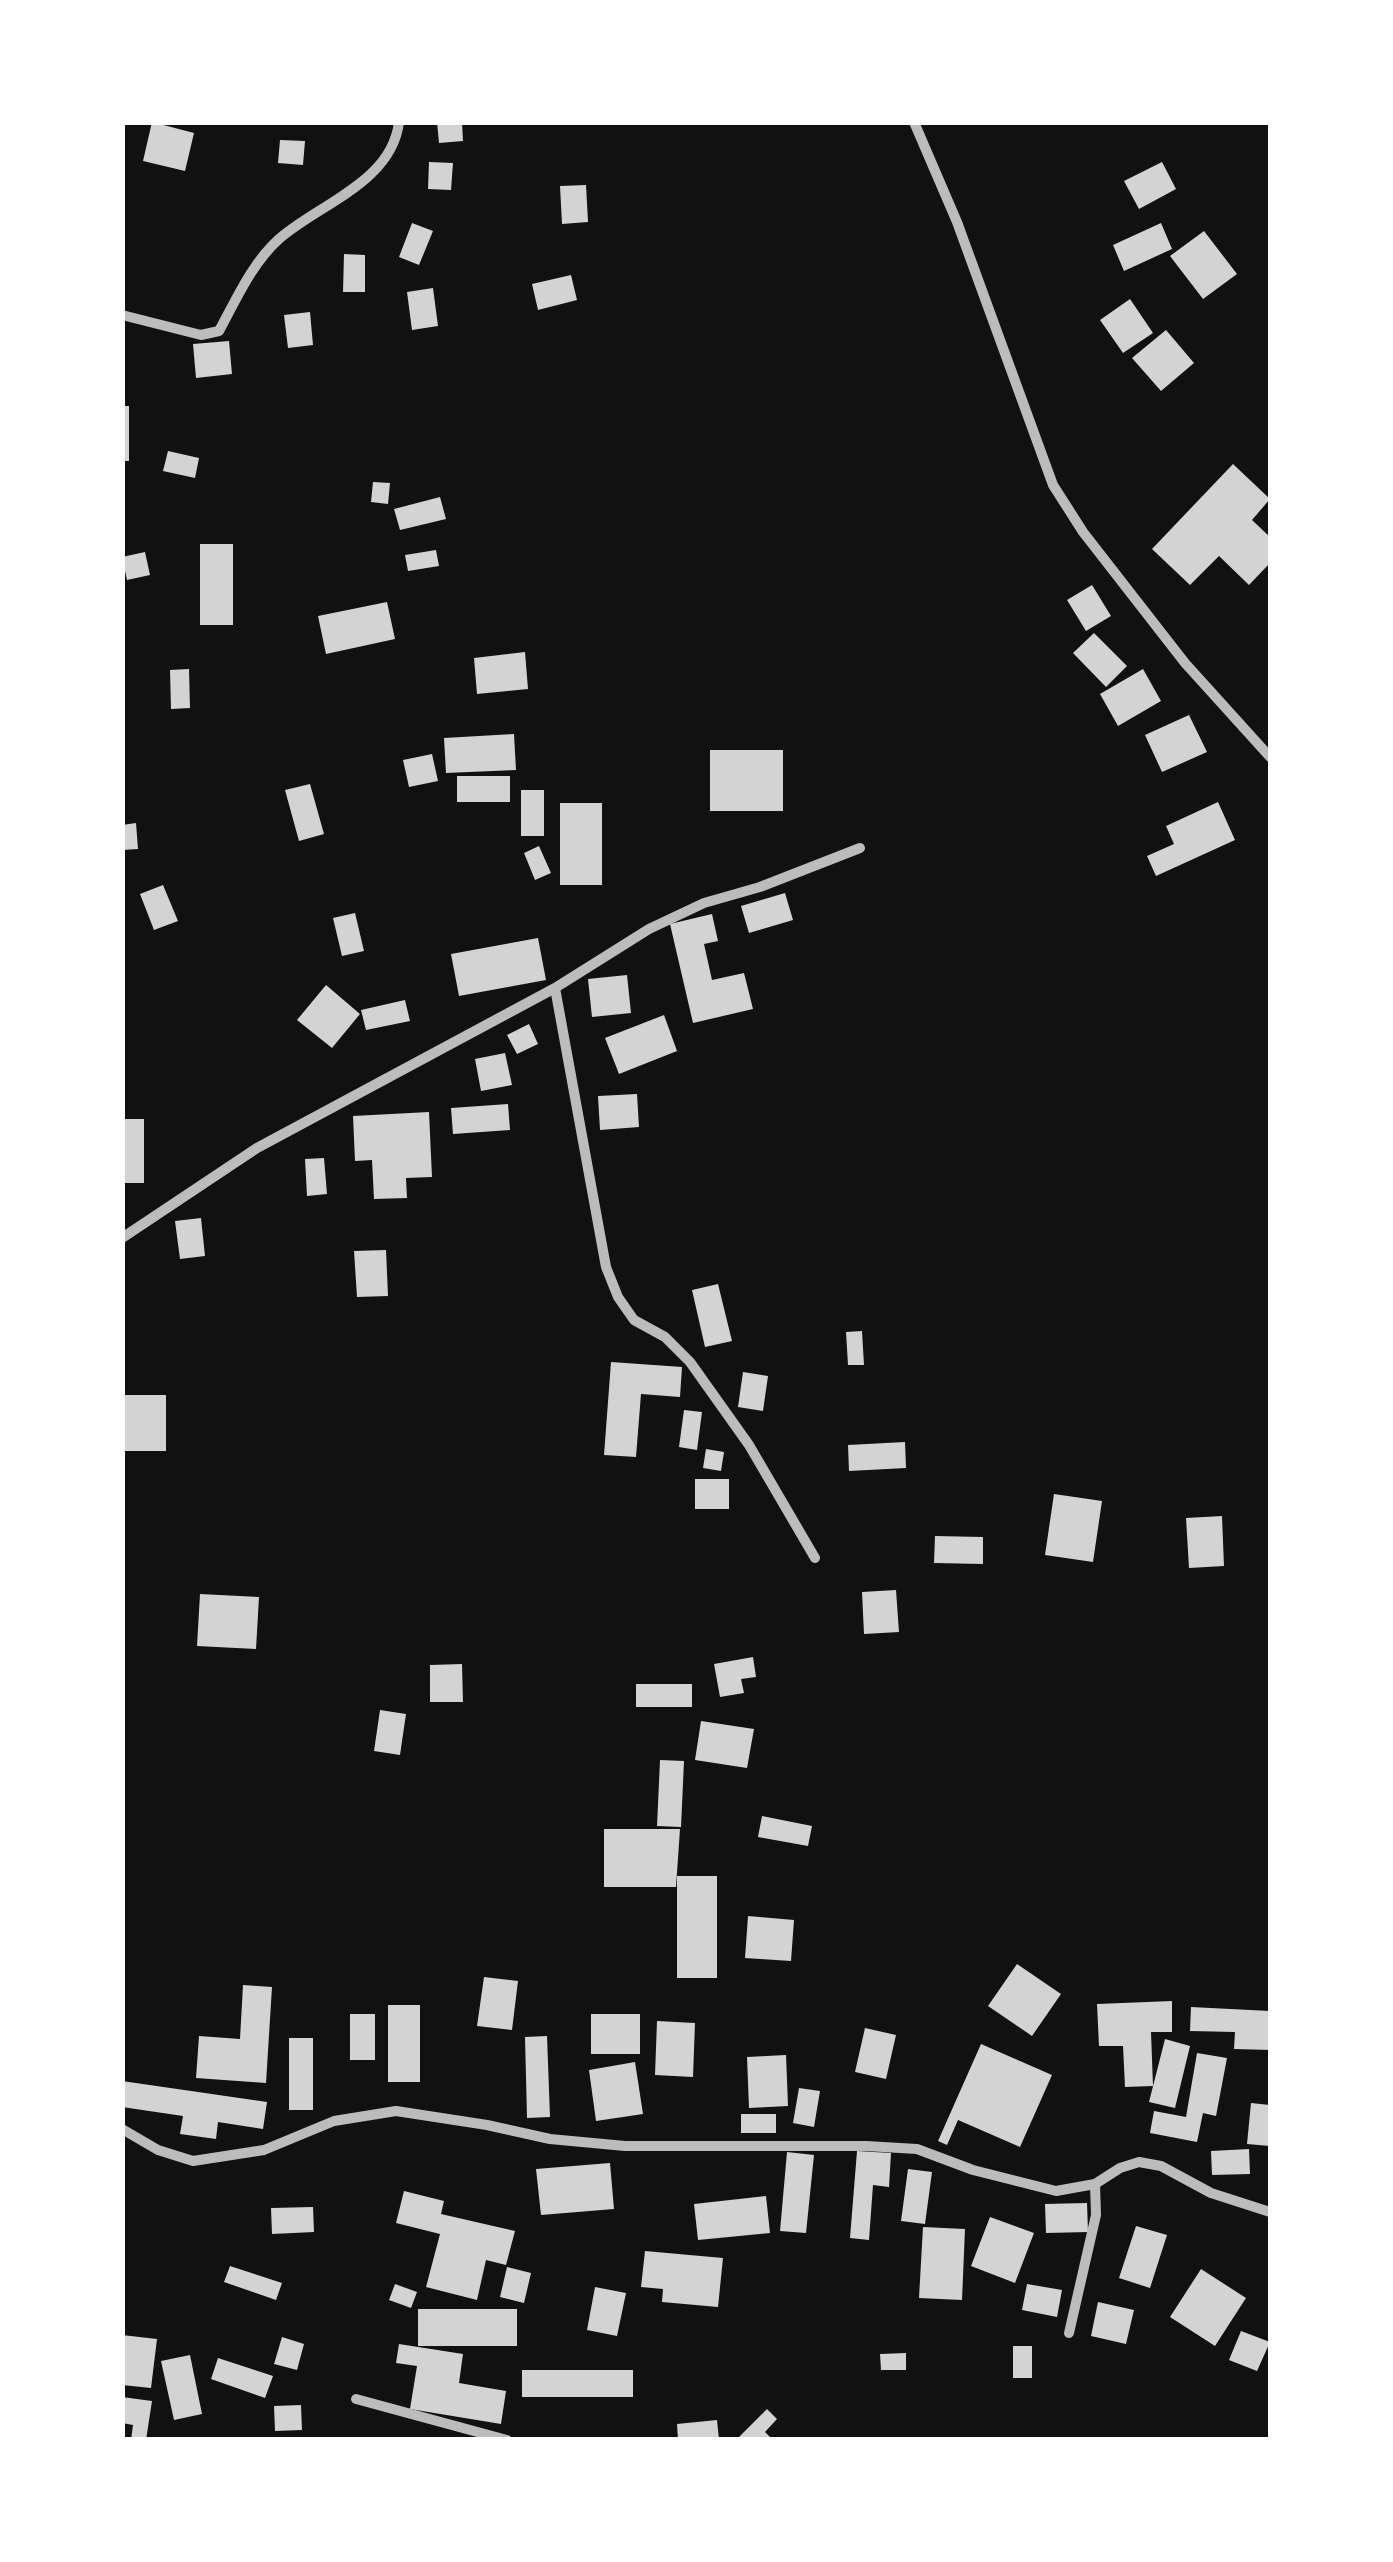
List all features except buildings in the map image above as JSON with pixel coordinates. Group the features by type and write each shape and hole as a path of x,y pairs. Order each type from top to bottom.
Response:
{"street":[{"path":"122,315 201,335 219,331 261,259 302,221 368,176 391,152 399,122"},
{"path":"914,122 956,222 1053,484 1083,532 1185,663 1270,757"},
{"path":"122,1238 272,1140 555,988 649,929 704,903 760,887 860,848"},
{"path":"555,988 606,1267 618,1297 634,1320 665,1337 690,1362 750,1445 816,1558"},
{"path":"122,2129 158,2150 193,2161 264,2150 334,2121 396,2110 550,2139 624,2146 917,2149 991,2176 1056,2191 1095,2184 1138,2162 1161,2166 1211,2193 1270,2212"},
{"path":"1070,2333 1096,2215 1095,2184"},
{"path":"356,2400 508,2440"}]}
